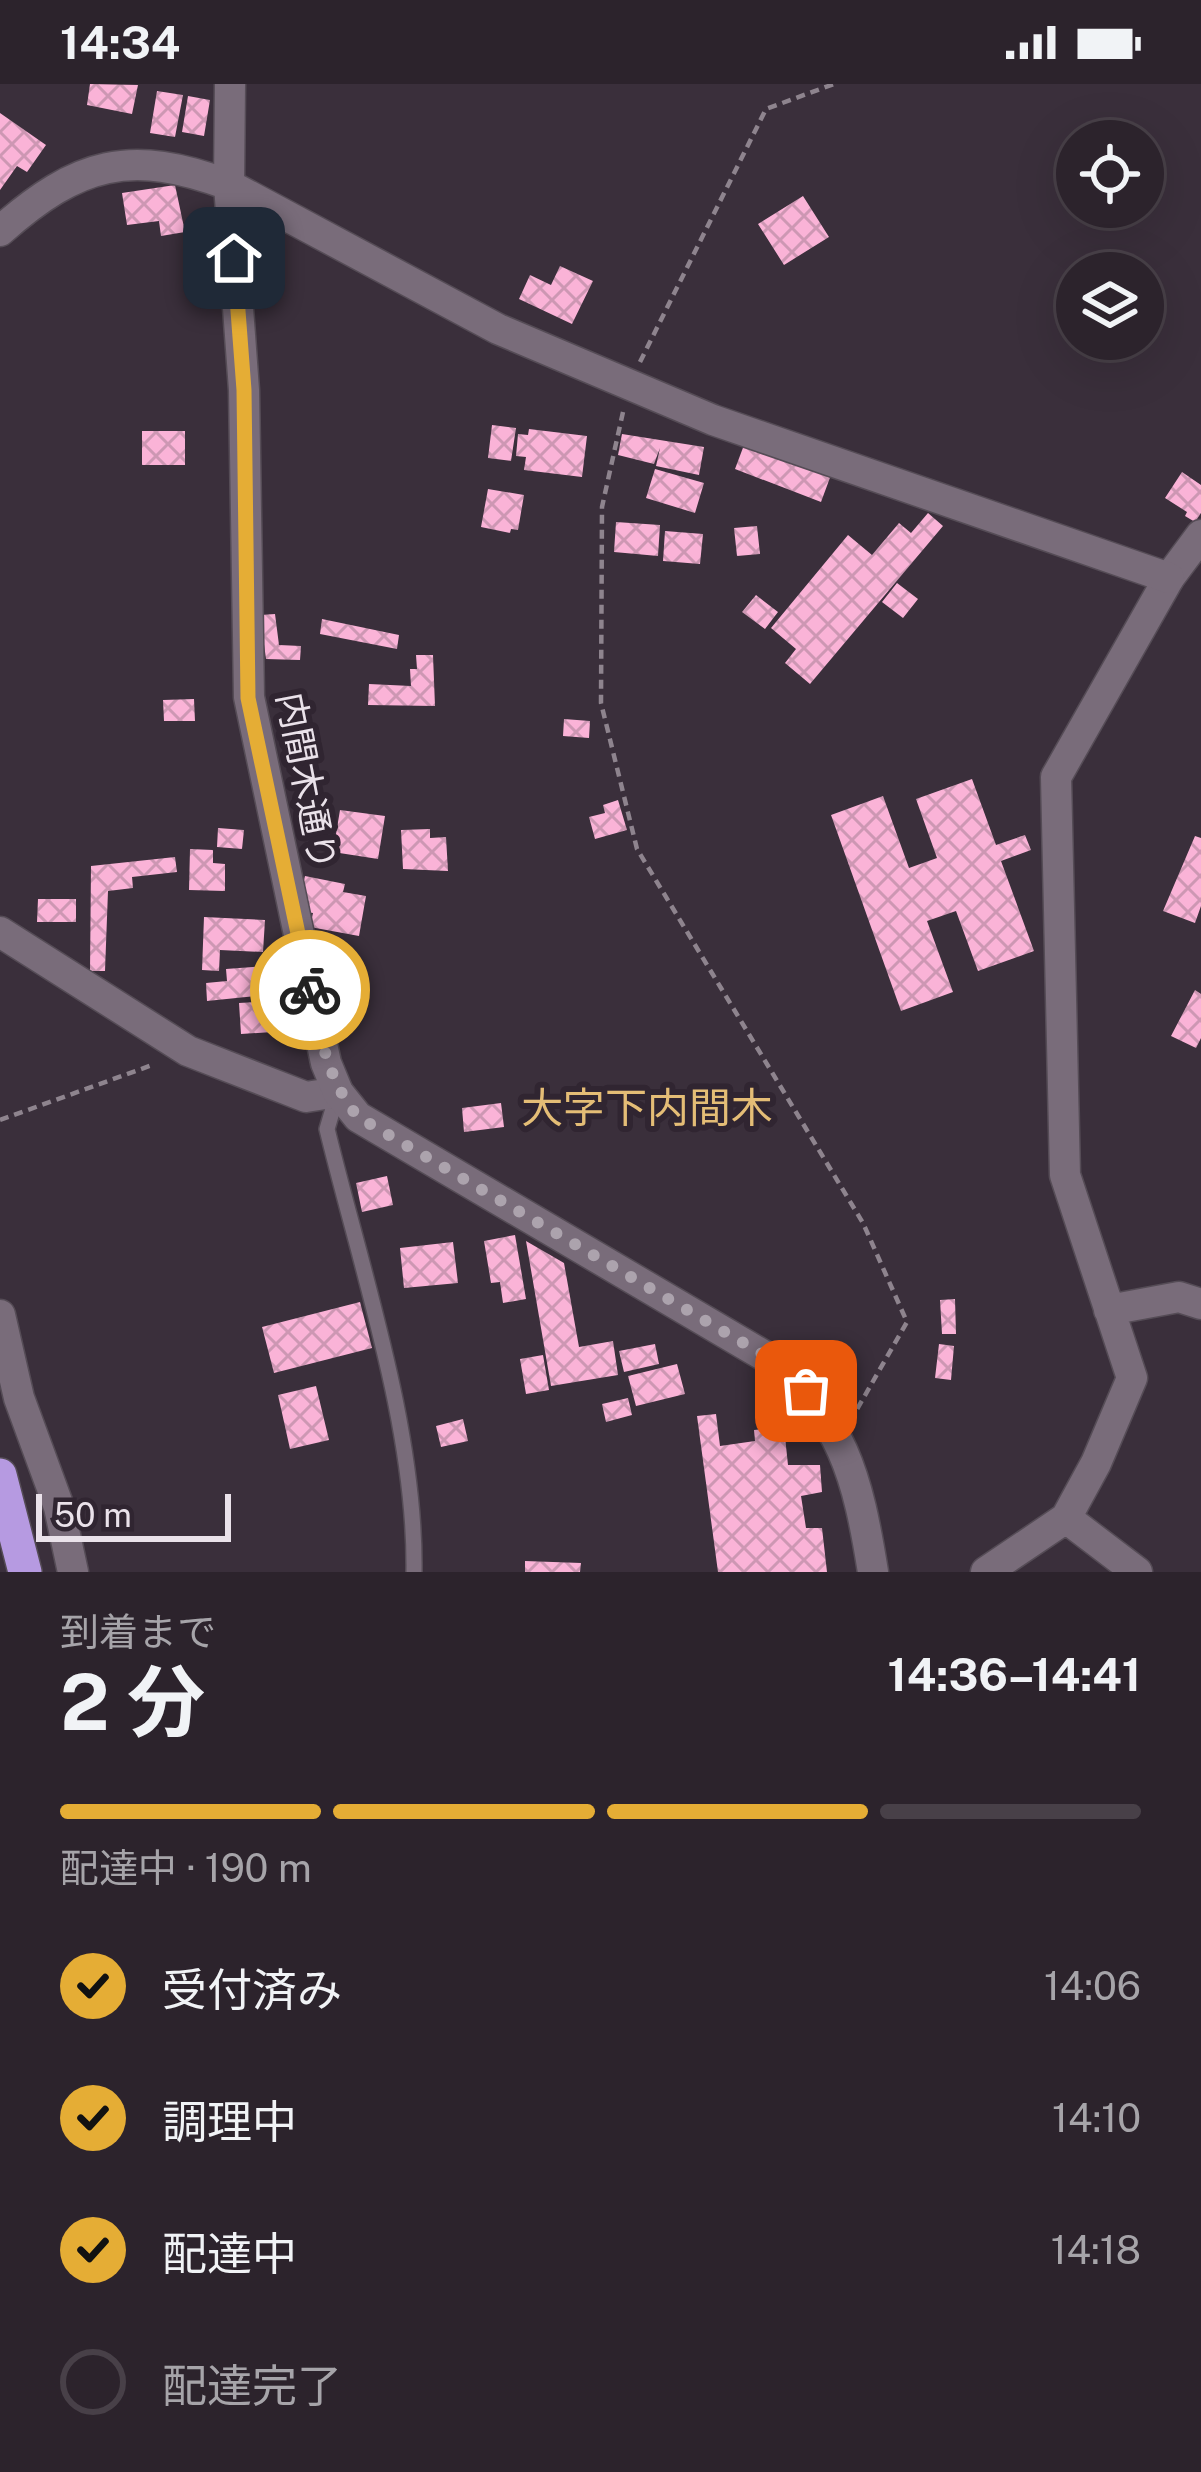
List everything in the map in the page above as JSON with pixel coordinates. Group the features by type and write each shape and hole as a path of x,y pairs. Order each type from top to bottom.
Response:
{"highway":[{"path":"0,1475 26,1572"}],"street":[{"name":"内間木通り","path":"230,84 229,185 244,390 248,698 321,1040 338,1092"},
{"path":"0,231 61,183 101,167 166,166 229,185 498,328 713,420 1168,578"},
{"path":"986,1572 1066,1518 1096,1463 1132,1378 1065,1175 1056,777 1168,578 1201,535"},
{"path":"0,932 188,1052 306,1097 338,1092 358,1117 764,1355 806,1391 840,1440 856,1482 873,1572"},
{"path":"1109,1310 1179,1297 1201,1304"},
{"path":"0,1315 4,1347 59,1508 73,1572"},
{"path":"1066,1518 1137,1572"}],"lane":[{"path":"338,1092 327,1130 404,1439 415,1525 414,1572"}],"path":[{"path":"834,84 766,109 629,384 602,507 601,703 637,849 862,1223 907,1322 840,1440"},
{"path":"0,1120 188,1052"}],"building":[{"path":"90,84 138,85 132,114 87,105"},
{"path":"157,91 183,95 175,137 150,133"},
{"path":"188,96 210,100 204,136 182,132"},
{"path":"0,113 46,145 27,172 17,166 0,190"},
{"path":"175,185 185,232 161,236 159,221 127,225 122,193"},
{"path":"803,196 829,237 784,265 758,224"},
{"path":"560,266 593,281 572,324 519,299 530,275 551,285"},
{"path":"492,425 516,428 511,461 488,458"},
{"path":"529,429 587,436 582,477 524,470 526,457 516,456 518,434 528,435"},
{"path":"142,431 185,431 185,465 142,465"},
{"path":"622,434 704,447 699,475 656,466 660,448 654,464 618,455"},
{"path":"744,445 831,475 821,502 735,469"},
{"path":"655,469 704,483 695,513 646,498"},
{"path":"1182,472 1201,485 1201,513 1195,522 1165,498"},
{"path":"488,489 524,495 518,530 510,533 481,527"},
{"path":"928,513 943,526 810,684 785,663 796,649 771,628 848,535 872,555 899,523 911,533"},
{"path":"616,522 660,525 658,556 614,552"},
{"path":"757,526 760,554 737,556 734,528"},
{"path":"665,531 703,534 700,564 663,561"},
{"path":"897,583 918,599 903,618 882,602"},
{"path":"756,595 778,612 765,629 742,612"},
{"path":"275,614 279,645 301,646 300,660 266,659 260,615"},
{"path":"322,619 399,635 397,649 320,634"},
{"path":"416,655 433,655 435,706 368,705 369,684 411,686 410,669 417,669"},
{"path":"194,699 195,721 164,721 163,700"},
{"path":"564,719 590,721 589,738 563,736"},
{"path":"972,779 996,845 1025,835 1031,850 1001,861 1034,951 978,971 956,911 927,921 953,992 901,1011 831,815 883,796 909,868 937,858 916,799"},
{"path":"618,800 627,830 595,839 589,817 605,813 603,805"},
{"path":"340,810 385,816 378,859 333,852"},
{"path":"218,828 244,830 242,849 217,847"},
{"path":"430,829 430,838 446,837 448,871 403,869 401,830"},
{"path":"1195,836 1201,838 1201,906 1195,923 1163,911"},
{"path":"190,849 213,850 213,863 225,864 225,891 189,890"},
{"path":"175,857 177,872 132,877 133,888 108,891 105,971 90,971 91,866"},
{"path":"305,876 345,884 343,892 366,896 359,936 310,927 313,913 305,912 301,893"},
{"path":"38,899 76,899 76,922 37,922"},
{"path":"204,917 265,920 263,952 220,950 219,971 202,970"},
{"path":"264,966 267,995 207,1001 206,983 227,981 226,969"},
{"path":"1195,990 1201,994 1201,1038 1196,1048 1171,1036"},
{"path":"285,1000 287,1031 241,1034 239,1003"},
{"path":"501,1103 504,1127 464,1132 462,1108"},
{"path":"387,1176 393,1205 362,1212 356,1183"},
{"path":"515,1235 526,1299 503,1303 500,1282 491,1283 484,1241"},
{"path":"526,1241 564,1263 579,1347 613,1341 618,1375 551,1386"},
{"path":"453,1242 458,1283 404,1288 400,1248"},
{"path":"955,1299 956,1334 942,1334 940,1300"},
{"path":"360,1302 372,1348 274,1373 262,1327"},
{"path":"655,1344 659,1364 624,1372 619,1351"},
{"path":"939,1344 954,1346 951,1380 935,1378"},
{"path":"543,1355 549,1390 526,1394 520,1359"},
{"path":"677,1364 685,1394 636,1406 628,1376"},
{"path":"316,1386 329,1440 290,1449 278,1395"},
{"path":"628,1398 632,1415 606,1422 602,1404"},
{"path":"716,1414 720,1446 755,1441 754,1430 784,1427 788,1465 820,1465 822,1492 801,1496 806,1528 822,1528 827,1572 718,1572 697,1416"},
{"path":"463,1419 468,1441 441,1447 436,1426"},
{"path":"525,1561 581,1563 580,1572 525,1572"}],"way so far":[{"path":"310,990 326,1063 338,1092 358,1117 764,1355 806,1391"}],"district":[{"name":"大字下内間木","path":"647,1107"}],"route":[{"path":"234,258 244,390 248,698 310,990"}]}
